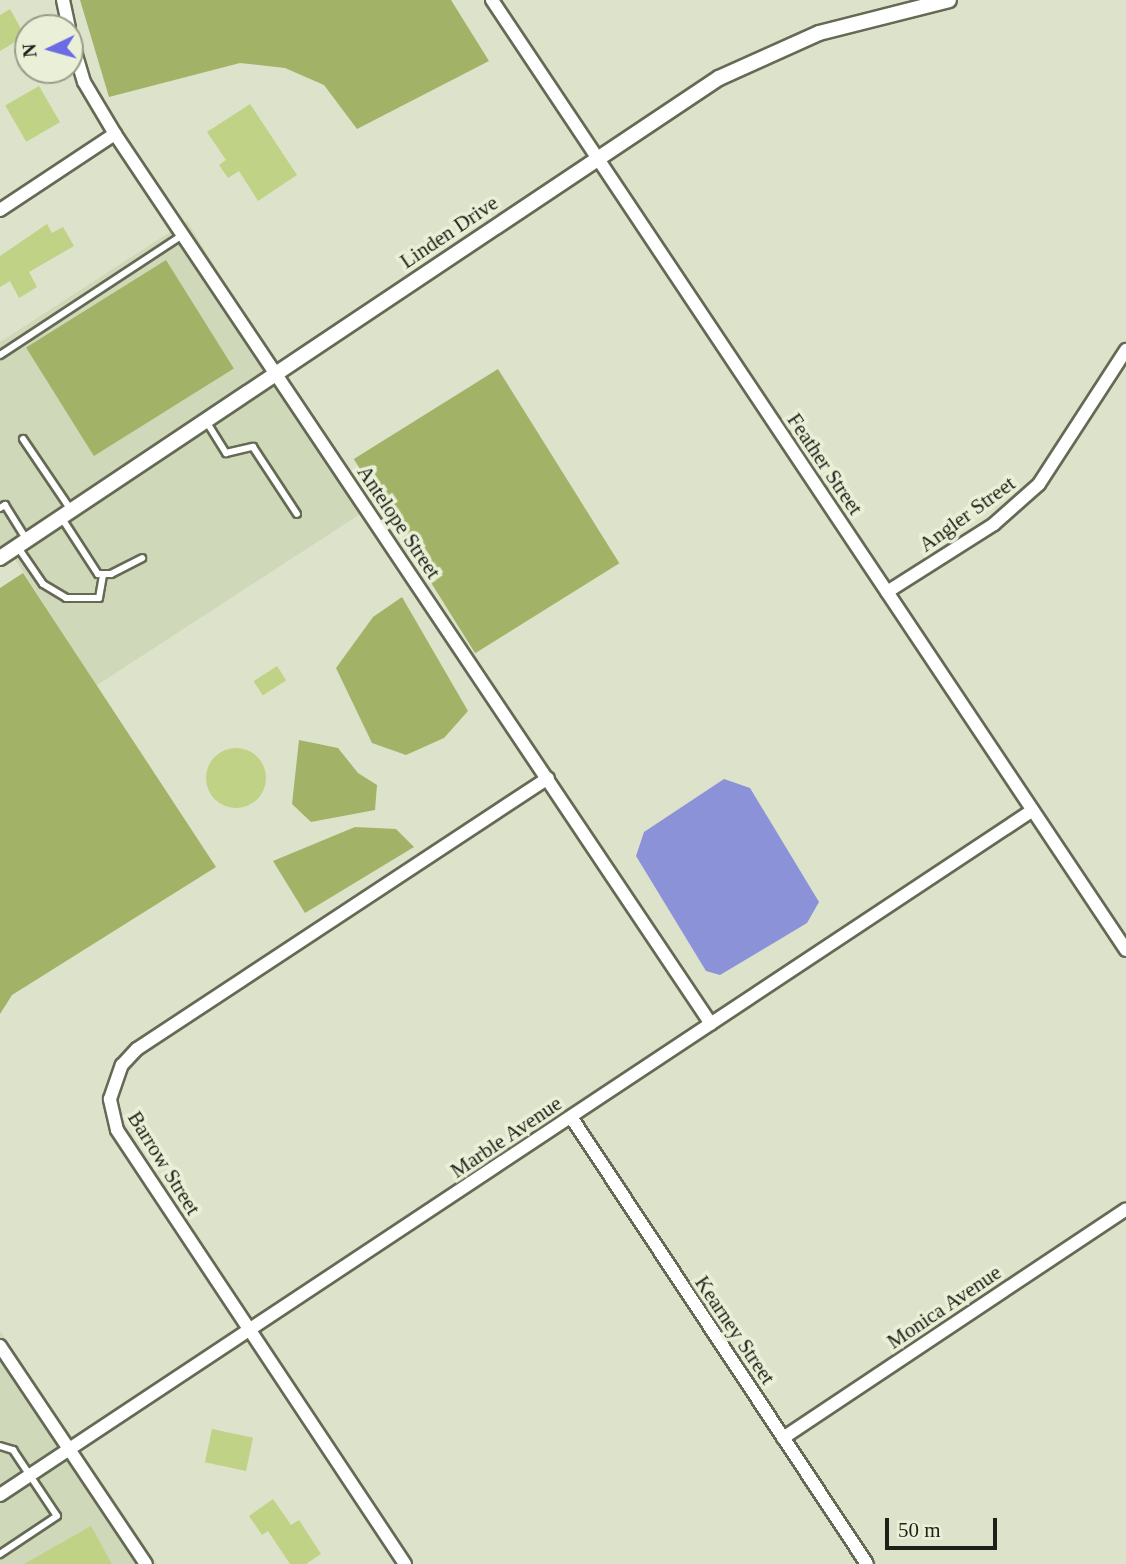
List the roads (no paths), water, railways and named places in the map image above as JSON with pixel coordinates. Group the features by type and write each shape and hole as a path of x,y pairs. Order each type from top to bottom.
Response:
{"street":[{"name":"Feather Street","path":"492,0 1126,950"},
{"name":"Linden Drive","path":"0,558 719,78 771,52 869,17 949,0"},
{"name":"Antelope Street","path":"84,82 183,235 711,1024"},
{"path":"0,210 116,134"},
{"name":"Angler Street","path":"887,592 994,524 1039,484 1126,350"},
{"name":"Barrow Street","path":"405,1564 117,1130 110,1099 122,1065 137,1049 548,778"},
{"name":"Marble Avenue","path":"0,1495 1033,810"},
{"name":"Kearney Street","path":"571,1117 867,1564"},
{"name":"Monica Avenue","path":"783,1438 1126,1209"},
{"path":"0,1346 146,1564"}],"lane":[{"path":"0,355 183,235"},
{"path":"205,420 226,453 253,447 297,514"},
{"path":"0,508 5,505 43,584 66,598 100,598 103,576 23,439"},
{"path":"103,576 142,558"},
{"path":"0,1446 13,1450 32,1474 57,1516 0,1554"}],"water":[{"path":"724,779 750,788 819,902 807,923 720,975 706,971 636,856 644,832"}]}
